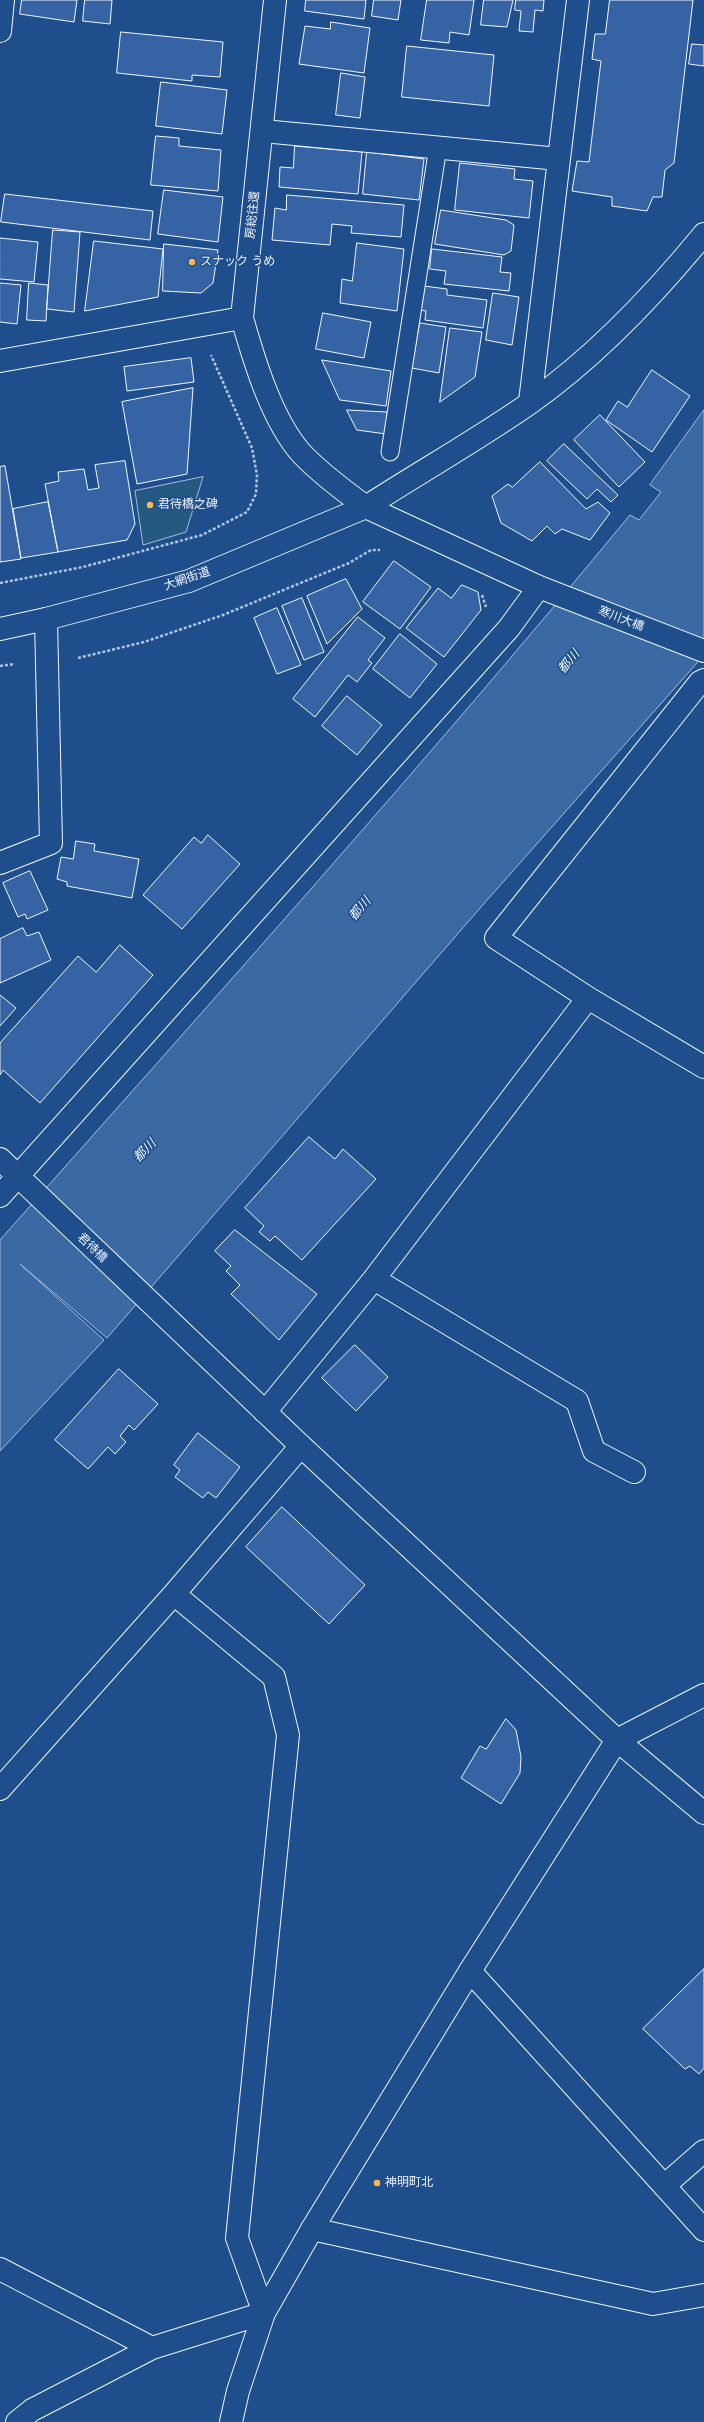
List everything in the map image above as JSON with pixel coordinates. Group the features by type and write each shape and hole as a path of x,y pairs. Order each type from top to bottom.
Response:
{"street":[{"path":"0,30 4,0"},
{"name":"房総往還","path":"275,0 263,131 242,318 254,361 277,416 302,454 335,484 366,507"},
{"path":"530,402 578,0"},
{"path":"263,131 559,159"},
{"name":"大網街道","path":"0,629 46,619 189,581 366,507 530,402 600,345 666,281 704,234"},
{"path":"0,361 242,318"},
{"name":"寒川大橋","path":"366,507 538,587 704,651"},
{"path":"0,1196 509,628 538,587"},
{"path":"0,863 51,843 46,619"},
{"path":"704,680 695,688 496,938 588,998 704,1067"},
{"path":"265,1412 374,1280 588,998"},
{"name":"君待橋","path":"0,1159 167,1320 617,1740 704,1813"},
{"path":"374,1280 577,1401 594,1451 634,1472"},
{"path":"0,1789 174,1594 301,1446"},
{"path":"174,1594 274,1677 288,1735 237,2238 264,2313"},
{"path":"231,2422 238,2391 264,2313 312,2229 470,1971 617,1740 704,1695"},
{"path":"470,1971 704,2230"},
{"path":"664,2186 704,2150"},
{"path":"312,2229 653,2304 704,2295"},
{"path":"0,2269 152,2348"},
{"path":"17,2422 32,2410 152,2348 264,2313"}],"lane":[{"path":"390,452 438,147"}],"path":[{"path":"0,583 83,567 202,534 246,512 256,494 257,475 252,448 197,326"},
{"path":"47,662 68,660 144,642 224,616 349,563 371,550 386,550"},
{"path":"481,592 486,610"}],"shaded area":[{"path":"203,477 186,532 143,545 135,491"}],"water":[{"name":"都川","path":"704,410 704,655 481,907 107,1338 20,1264 104,1340 0,1451 0,1240 239,971 397,790 476,699 630,515 639,520 661,492 650,485"}],"building":[{"path":"22,0 77,0 74,22 20,14"},
{"path":"85,0 112,0 110,24 83,21"},
{"path":"306,0 366,0 364,19 305,11"},
{"path":"374,0 401,0 398,20 372,16"},
{"path":"427,0 474,0 469,35 450,32 449,43 421,40"},
{"path":"484,0 513,0 507,27 481,25"},
{"path":"516,0 544,0 543,11 535,10 533,32 519,31 521,11 515,10"},
{"path":"610,0 693,0 674,163 665,170 662,197 653,197 647,211 612,206 612,197 572,191 577,161 589,162 601,61 592,59 595,34 605,34"},
{"path":"331,22 370,28 364,73 299,64 305,26 330,29"},
{"path":"121,32 223,42 220,77 192,75 192,81 117,73"},
{"path":"692,44 704,45 704,66 689,64"},
{"path":"407,46 494,55 489,106 402,97"},
{"path":"341,73 365,77 360,118 336,115"},
{"path":"161,82 227,90 222,134 156,126"},
{"path":"156,136 179,138 179,146 221,150 218,191 151,185"},
{"path":"295,146 362,152 358,194 279,187 280,167 293,168"},
{"path":"367,152 424,159 419,200 363,194"},
{"path":"460,163 515,169 514,179 533,181 529,218 455,210"},
{"path":"164,190 223,197 218,242 158,234"},
{"path":"5,194 153,211 150,240 1,222"},
{"path":"287,195 404,205 401,237 351,233 352,226 332,224 330,245 272,240 275,208 286,210"},
{"path":"441,210 506,220 514,225 511,251 504,255 435,244"},
{"path":"53,230 80,232 74,312 47,309"},
{"path":"0,238 38,242 34,282 0,279"},
{"path":"94,241 163,249 158,297 85,311"},
{"path":"357,243 404,249 397,311 340,303 342,279 352,281"},
{"path":"164,244 218,250 213,283 201,293 163,291"},
{"path":"432,249 502,257 500,272 511,273 509,291 444,284 446,271 430,269"},
{"path":"0,283 21,285 17,324 0,322"},
{"path":"29,283 48,285 46,321 27,320"},
{"path":"424,286 447,289 447,295 487,300 483,328 425,320 426,311 421,310"},
{"path":"493,293 519,297 512,345 486,340"},
{"path":"323,313 371,322 364,358 316,349"},
{"path":"420,323 446,327 439,373 412,368"},
{"path":"450,328 482,332 475,377 440,402"},
{"path":"191,358 194,382 127,391 124,367"},
{"path":"322,360 391,371 386,406 340,400"},
{"path":"652,370 690,396 652,452 606,420 618,401 627,407"},
{"path":"193,388 187,474 137,484 122,402"},
{"path":"347,410 387,412 386,434 357,430"},
{"path":"600,415 645,462 619,487 574,440"},
{"path":"564,444 618,495 611,502 597,489 587,499 547,461"},
{"path":"125,461 135,524 127,540 58,552 45,484 59,481 58,472 84,469 88,490 99,488 95,465"},
{"path":"540,462 586,509 598,502 610,513 590,540 562,529 555,534 547,526 532,541 501,523 492,496 508,484 512,487"},
{"path":"5,466 21,559 0,562 0,467"},
{"path":"48,502 58,552 21,558 13,509"},
{"path":"394,561 431,587 400,629 363,602"},
{"path":"346,579 362,609 327,644 307,596"},
{"path":"462,585 478,592 481,610 444,657 406,628 438,588 451,598"},
{"path":"302,598 324,652 304,660 282,606"},
{"path":"277,608 301,665 277,674 254,618"},
{"path":"358,617 385,638 368,660 372,663 357,682 348,675 315,717 293,699"},
{"path":"400,634 437,664 410,698 373,669"},
{"path":"347,696 382,725 357,755 322,726"},
{"path":"208,835 240,864 182,929 143,895 194,837 201,843"},
{"path":"76,841 95,844 94,851 139,859 132,898 67,886 67,882 57,879 61,857 73,859"},
{"path":"30,871 48,910 27,919 25,914 18,917 3,883"},
{"path":"23,928 27,936 39,932 51,960 0,983 0,939"},
{"path":"120,945 153,975 40,1103 3,1070 0,1075 0,1043 78,956 96,972"},
{"path":"0,995 16,1008 0,1026"},
{"path":"309,1137 335,1159 343,1149 376,1179 302,1260 275,1236 270,1241 259,1232 264,1226 245,1208"},
{"path":"235,1230 317,1294 279,1340 231,1294 240,1285 226,1271 231,1266 215,1251"},
{"path":"355,1345 388,1377 356,1411 322,1378"},
{"path":"119,1369 158,1404 134,1430 129,1425 120,1436 126,1442 115,1454 108,1447 88,1469 55,1440"},
{"path":"198,1433 240,1467 216,1498 208,1492 203,1498 175,1477 180,1470 174,1465"},
{"path":"282,1507 365,1585 329,1624 246,1547"},
{"path":"506,1719 516,1730 521,1757 520,1773 501,1804 461,1778 480,1746 486,1749"},
{"path":"704,1969 704,2068 699,2074 690,2066 685,2069 643,2029"}],"place":[{"name":"スナック うめ","path":"192,262"},
{"name":"君待橋之碑","path":"150,505"},
{"name":"神明町北","path":"377,2183"}]}
